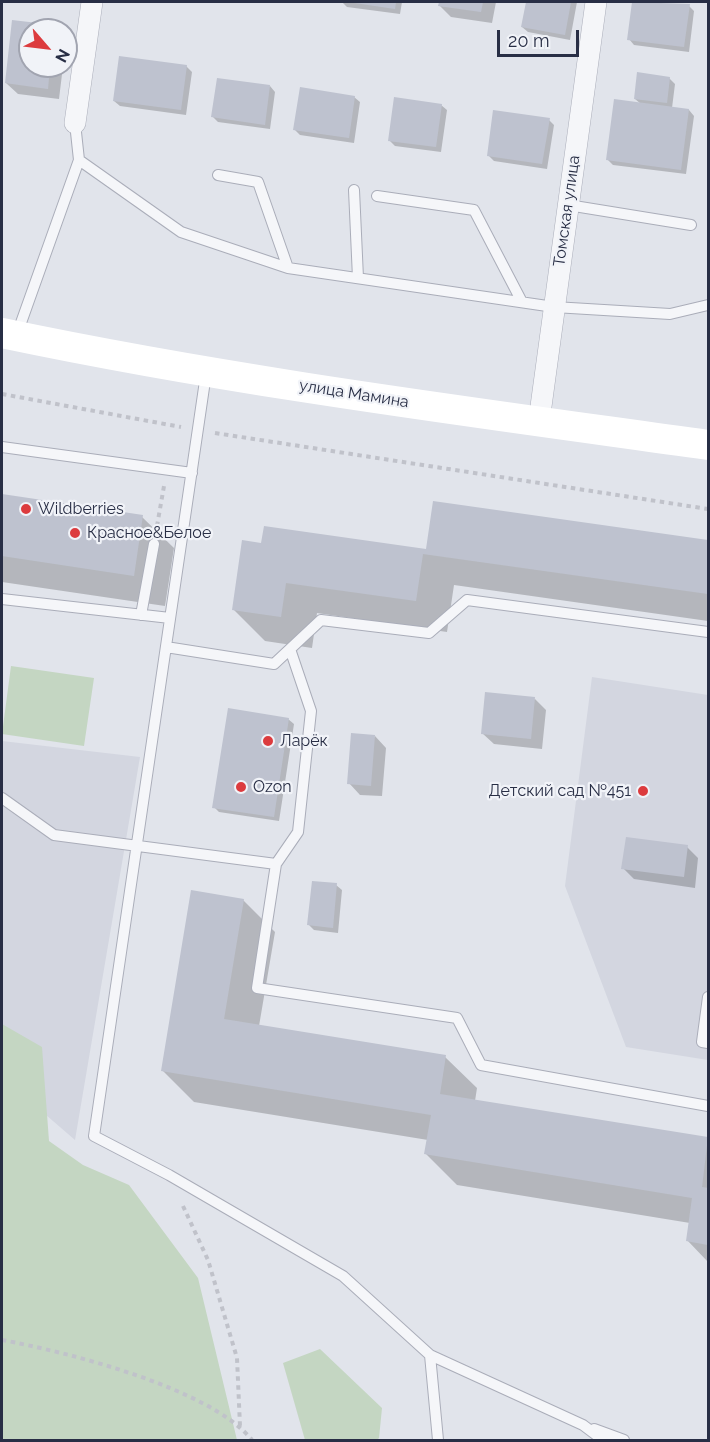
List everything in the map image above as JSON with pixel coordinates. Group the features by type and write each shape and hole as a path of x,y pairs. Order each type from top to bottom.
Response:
{"main road":[{"name":"улица Мамина","path":"9,334 91,352 206,371 708,445"}],"street":[{"path":"75,123 92,2"},
{"name":"Томская улица","path":"539,421 596,2"}],"lane":[{"path":"9,334 78,160 75,123"},
{"path":"78,160 181,232 288,268 555,307 670,314 708,305"},
{"path":"218,175 258,182 288,268"},
{"path":"354,190 358,278"},
{"path":"377,196 474,210 522,302"},
{"path":"568,205 691,225"},
{"path":"206,371 94,1136 169,1175 343,1276 430,1355 582,1425 624,1440"},
{"path":"2,447 192,473"},
{"path":"141,615 154,544"},
{"path":"2,599 170,618"},
{"path":"166,647 274,664 321,620 429,633 466,600 708,632"},
{"path":"290,649 311,711 298,832 276,864 257,988 457,1018 481,1065 708,1106"},
{"path":"2,798 54,835 137,844 276,864"},
{"path":"708,997 702,1042 708,1043"},
{"path":"430,1355 438,1440"},
{"path":"582,1425 603,1440"}],"path":[{"path":"2,394 198,430 708,509"},
{"path":"159,518 167,470"},
{"path":"169,1175 208,1260 237,1358 240,1426"},
{"path":"2,1340 63,1351 186,1394 240,1426 252,1440"}],"shaded area":[{"name":"Детский сад №451","path":"592,677 708,695 708,1060 626,1047 565,886"},
{"path":"2,741 140,757 75,1140 2,1077"}],"green space":[{"path":"11,666 94,678 84,746 2,734"},
{"path":"2,1024 42,1047 49,1141 83,1165 129,1185 198,1278 237,1440 2,1440"},
{"path":"320,1349 382,1408 377,1440 305,1440 283,1363"}],"building":[{"path":"348,2 396,2 395,9"},
{"path":"439,2 483,2 481,12 438,6"},
{"path":"526,2 571,2 565,35 521,27"},
{"path":"632,2 690,4 684,47 627,40"},
{"path":"12,20 18,21 18,78 49,78 48,89 5,83"},
{"path":"119,56 187,65 181,110 113,101"},
{"path":"637,72 670,77 667,103 634,99"},
{"path":"217,78 270,85 265,125 211,117"},
{"path":"300,87 355,96 349,138 293,130"},
{"path":"394,97 442,104 436,147 388,141"},
{"path":"614,99 689,109 681,170 606,160"},
{"path":"493,110 550,118 542,164 487,156"},
{"path":"2,494 143,515 134,576 2,556"},
{"path":"433,501 708,540 708,594 423,554 416,601 286,583 281,617 232,610 242,540 261,543 264,526 426,549"},
{"path":"485,692 535,697 531,739 481,734"},
{"path":"228,708 289,718 274,817 212,808"},
{"path":"351,733 375,735 371,786 347,784"},
{"path":"626,837 688,845 684,877 621,869"},
{"path":"312,881 337,883 333,928 307,925"},
{"path":"191,890 244,899 224,1019 446,1055 440,1094 708,1137 702,1187 708,1188 708,1245 686,1241 692,1198 424,1154 431,1115 161,1071"}],"place":[{"name":"Wildberries","path":"26,509"},
{"name":"Красное&Белое","path":"75,533"},
{"name":"Ларёк","path":"268,741"},
{"name":"Ozon","path":"241,787"},
{"name":"Детский сад №451","path":"643,791"}]}
